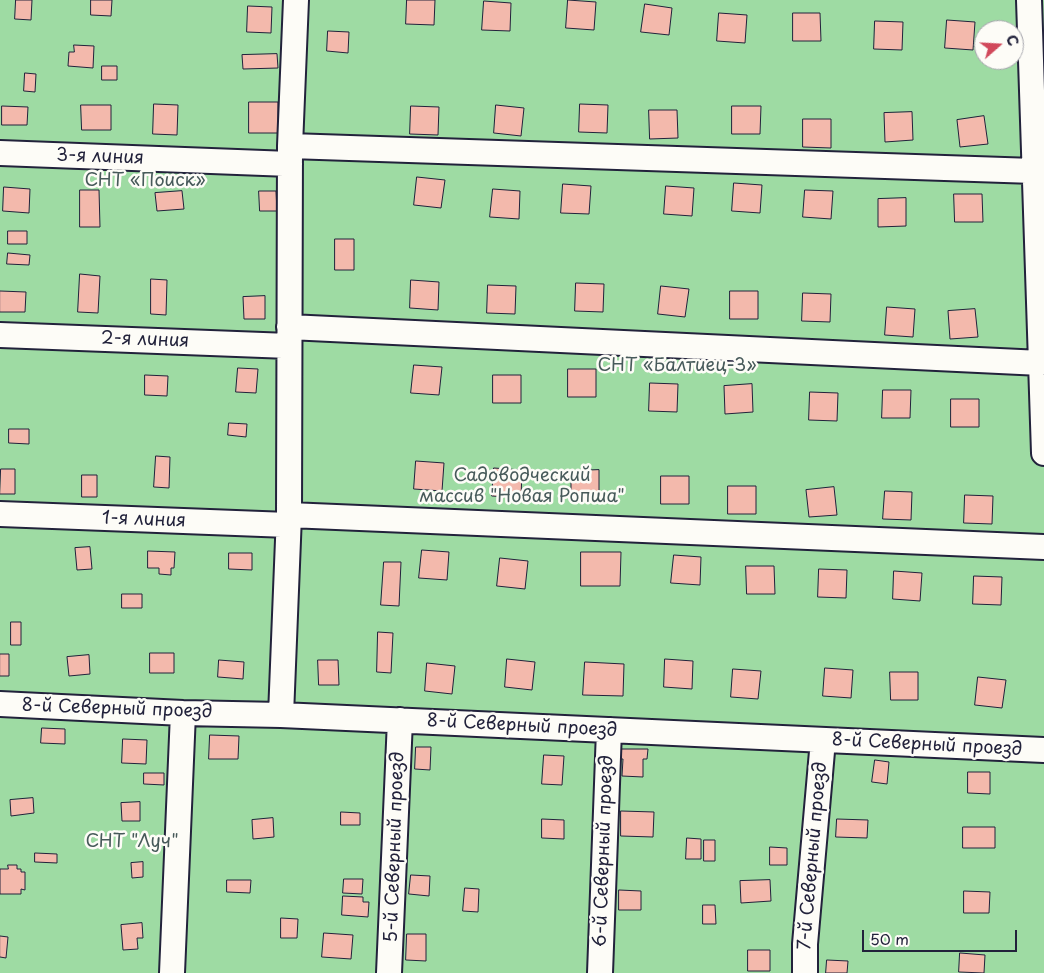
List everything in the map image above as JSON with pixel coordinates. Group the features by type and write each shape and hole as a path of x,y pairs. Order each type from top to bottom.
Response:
{"street":[{"path":"281,714 288,520 290,155 296,0"},
{"path":"1028,0 1044,453"},
{"name":"3-я линия","path":"0,153 290,155 1034,171"},
{"name":"2-я линия","path":"0,335 289,336 1041,363"},
{"name":"1-я линия","path":"0,514 288,520 1044,547"},
{"name":"8-й Северный проезд","path":"0,704 183,713 281,714 1044,750"},
{"path":"172,973 183,713"},
{"name":"5-й Северный проезд","path":"390,973 400,720"},
{"name":"6-й Северный проезд","path":"600,973 609,730"},
{"name":"7-й Северный проезд","path":"805,973 805,944 823,740"}],"green space":[{"name":"Садоводческий массив \"Новая Ропша\"","path":"0,0 1044,0 1044,973 0,973"}],"building":[{"path":"16,0 32,0 31,20 15,19"},
{"path":"91,0 112,0 111,16 91,15"},
{"path":"407,0 435,0 434,25 406,24"},
{"path":"568,0 596,2 594,30 566,28"},
{"path":"484,1 511,3 510,31 482,30"},
{"path":"645,4 672,8 669,35 641,32"},
{"path":"248,6 272,7 271,33 247,32"},
{"path":"719,13 747,15 745,43 717,41"},
{"path":"793,13 820,13 821,41 793,41"},
{"path":"947,20 974,22 973,50 945,48"},
{"path":"875,21 903,22 902,50 874,49"},
{"path":"328,31 349,32 348,53 327,51"},
{"path":"74,45 94,46 93,68 68,66 69,52 74,52"},
{"path":"277,54 278,68 243,69 242,55"},
{"path":"102,66 117,66 117,80 102,80"},
{"path":"25,73 36,74 35,92 24,91"},
{"path":"249,102 278,102 278,133 249,133"},
{"path":"154,104 178,105 177,135 153,134"},
{"path":"580,104 608,105 607,133 579,132"},
{"path":"81,105 111,105 111,130 82,130"},
{"path":"496,105 524,108 521,136 494,133"},
{"path":"2,106 28,107 27,125 2,125"},
{"path":"411,106 439,107 438,135 410,134"},
{"path":"732,106 761,106 760,134 732,134"},
{"path":"649,110 677,110 678,138 650,139"},
{"path":"912,112 913,140 885,142 884,113"},
{"path":"984,116 988,144 960,147 957,120"},
{"path":"803,119 831,119 831,148 803,147"},
{"path":"417,177 445,180 441,208 414,205"},
{"path":"734,183 762,185 760,213 732,211"},
{"path":"563,184 591,186 589,214 561,213"},
{"path":"666,186 694,188 692,216 664,214"},
{"path":"4,187 30,189 29,213 3,211"},
{"path":"493,189 520,191 519,219 490,217"},
{"path":"80,190 99,190 100,227 80,227"},
{"path":"805,190 833,191 831,219 803,217"},
{"path":"182,191 184,209 157,211 155,193"},
{"path":"259,191 276,191 277,211 260,211"},
{"path":"954,194 982,194 983,222 955,222"},
{"path":"906,198 906,226 878,227 878,199"},
{"path":"8,231 27,231 27,244 8,244"},
{"path":"335,239 354,239 354,270 335,270"},
{"path":"8,253 30,255 29,265 7,264"},
{"path":"80,274 100,276 98,313 78,312"},
{"path":"151,279 167,280 166,315 151,314"},
{"path":"411,280 439,282 438,310 410,308"},
{"path":"576,283 604,284 603,312 575,311"},
{"path":"488,285 516,286 515,314 487,313"},
{"path":"661,286 689,289 685,317 658,314"},
{"path":"0,291 26,292 25,312 0,312"},
{"path":"730,291 758,291 758,319 730,319"},
{"path":"803,293 831,294 830,322 802,321"},
{"path":"265,296 265,319 244,319 243,297"},
{"path":"887,307 915,309 913,337 885,335"},
{"path":"975,309 978,337 950,339 948,311"},
{"path":"414,365 442,367 439,395 411,393"},
{"path":"238,368 258,369 256,393 236,392"},
{"path":"568,369 596,369 596,397 568,397"},
{"path":"145,375 168,376 167,396 145,395"},
{"path":"493,375 521,375 521,403 493,403"},
{"path":"650,383 678,384 677,412 649,411"},
{"path":"752,384 753,412 725,414 724,386"},
{"path":"883,390 911,390 910,418 882,418"},
{"path":"810,392 838,393 837,421 809,420"},
{"path":"951,399 979,399 979,427 951,427"},
{"path":"229,423 247,424 246,437 228,435"},
{"path":"9,429 29,429 29,444 9,443"},
{"path":"156,456 170,457 169,488 154,487"},
{"path":"416,461 444,463 442,491 414,489"},
{"path":"494,468 522,470 521,498 492,496"},
{"path":"1,469 15,469 15,494 0,494"},
{"path":"599,470 599,498 571,499 571,471"},
{"path":"82,475 97,475 97,497 82,497"},
{"path":"661,476 689,476 689,504 661,504"},
{"path":"728,486 756,486 756,514 728,514"},
{"path":"834,487 837,515 809,517 806,490"},
{"path":"885,491 912,492 911,520 883,519"},
{"path":"965,495 993,496 992,524 964,523"},
{"path":"90,547 92,569 77,570 75,548"},
{"path":"422,550 449,552 447,580 419,578"},
{"path":"148,551 175,552 174,568 171,568 171,575 159,574 159,568 148,568"},
{"path":"581,552 621,552 620,586 581,586"},
{"path":"229,553 252,553 252,570 229,569"},
{"path":"674,555 701,557 700,585 671,583"},
{"path":"500,558 528,561 525,589 497,586"},
{"path":"384,562 401,562 399,606 381,605"},
{"path":"746,566 774,566 775,594 747,594"},
{"path":"819,569 847,570 846,598 818,597"},
{"path":"894,571 922,573 920,601 893,599"},
{"path":"974,576 1002,577 1001,605 973,604"},
{"path":"122,594 142,594 142,608 122,608"},
{"path":"11,622 21,622 21,645 11,645"},
{"path":"378,632 393,633 391,673 377,672"},
{"path":"150,653 174,653 174,673 150,673"},
{"path":"0,654 9,654 9,676 0,676"},
{"path":"89,655 90,674 69,676 67,657"},
{"path":"507,659 535,662 532,690 505,687"},
{"path":"665,659 693,661 692,689 664,687"},
{"path":"219,660 244,662 243,679 218,677"},
{"path":"318,660 338,660 339,685 319,685"},
{"path":"585,662 624,664 623,696 583,695"},
{"path":"427,663 455,666 452,694 425,691"},
{"path":"825,668 853,670 851,698 823,696"},
{"path":"733,669 761,671 758,699 731,697"},
{"path":"890,672 918,672 918,700 891,700"},
{"path":"978,677 1006,680 1002,708 975,705"},
{"path":"42,728 65,729 65,744 41,743"},
{"path":"210,735 239,736 238,759 209,759"},
{"path":"123,739 147,740 146,764 122,763"},
{"path":"416,747 431,747 430,770 415,769"},
{"path":"620,749 648,749 647,759 643,759 643,777 622,776 623,759 620,759"},
{"path":"544,755 564,756 562,785 542,784"},
{"path":"875,760 889,762 887,784 872,782"},
{"path":"968,772 990,772 990,794 968,793"},
{"path":"144,773 164,773 164,785 144,784"},
{"path":"33,798 34,813 11,816 10,800"},
{"path":"140,802 140,821 122,821 121,803"},
{"path":"621,811 654,812 653,837 621,836"},
{"path":"341,812 360,813 360,825 341,825"},
{"path":"273,818 274,837 253,839 252,820"},
{"path":"542,819 564,820 564,839 542,838"},
{"path":"837,819 868,820 867,838 836,837"},
{"path":"963,827 995,827 995,848 963,848"},
{"path":"687,838 701,839 701,859 686,859"},
{"path":"704,840 715,840 715,861 704,861"},
{"path":"770,847 787,848 787,865 770,865"},
{"path":"35,853 57,854 57,863 35,862"},
{"path":"143,862 143,877 132,878 131,863"},
{"path":"8,865 17,865 17,869 25,872 25,890 21,889 21,894 0,894 0,869 8,869"},
{"path":"411,875 430,876 429,896 409,894"},
{"path":"344,879 363,879 362,894 343,893"},
{"path":"227,880 251,880 250,893 227,892"},
{"path":"770,880 771,901 741,903 740,881"},
{"path":"465,888 479,889 478,912 463,911"},
{"path":"619,890 641,891 641,910 619,910"},
{"path":"964,891 990,892 989,913 964,913"},
{"path":"343,896 363,897 363,902 369,902 368,917 342,915"},
{"path":"703,905 715,905 716,924 703,924"},
{"path":"281,918 298,919 297,938 281,938"},
{"path":"142,923 143,938 137,938 138,949 123,950 121,925"},
{"path":"324,933 353,935 351,959 322,957"},
{"path":"407,934 426,934 426,961 406,960"},
{"path":"0,936 8,937 6,958 0,957"},
{"path":"748,950 770,950 770,971 748,971"},
{"path":"960,953 985,955 984,973 959,972"},
{"path":"827,960 848,961 847,973 826,973"}],"park label":[{"name":"СНТ «Поиск»","path":"145,181"},
{"name":"СНТ «Балтиец-3»","path":"677,366"},
{"name":"СНТ \"Луч\"","path":"132,842"}]}
